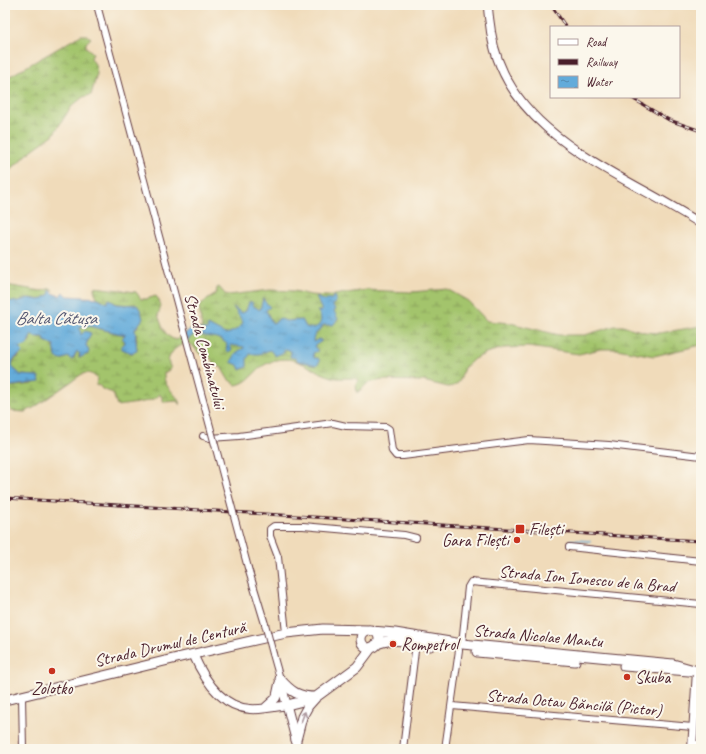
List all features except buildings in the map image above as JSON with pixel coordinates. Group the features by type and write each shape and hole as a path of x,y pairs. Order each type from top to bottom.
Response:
{"highway":[{"name":"Strada Drumul de Centură","path":"5,700 286,633 312,629 370,631"},
{"path":"344,629 357,636 367,647 374,646 388,640 666,670 699,672"},
{"name":"Strada Nicolae Mantu","path":"370,631 396,633 461,647"},
{"path":"296,740 305,711 316,697 353,670 359,665 366,654 374,646 378,637 370,631 364,633 360,657 353,670"},
{"path":"280,679 290,690 298,695 316,697"},
{"path":"287,705 316,697"}],"main road":[{"path":"488,5 493,44 501,68 517,96 538,120 579,152 700,221"},
{"path":"193,654 204,678 230,702 244,708 264,709 287,705"},
{"path":"692,746 699,672"},
{"path":"264,709 276,698 280,679"},
{"name":"Strada Combinatului","path":"280,679 298,749"}],"street":[{"name":"Strada Combinatului","path":"97,5 248,568 280,679"},
{"path":"203,436 210,438 240,436 333,423 346,426 386,426 389,429 392,451 396,456 529,440 617,446 701,456"},
{"path":"286,633 278,557 270,536 270,529 274,526 303,526 404,535 416,538"},
{"path":"569,547 701,561"},
{"name":"Strada Ion Ionescu de la Brad","path":"461,647 468,587 471,582 701,604"},
{"path":"403,749 416,644"},
{"path":"445,749 461,647"},
{"path":"22,696 24,749"},
{"name":"Strada Octav Băncilă (Pictor)","path":"452,706 693,727"},
{"path":"692,746 701,744"}],"green space":[{"path":"81,35 87,35 91,38 86,43 86,47 93,53 91,58 96,66 97,74 91,95 83,97 71,107 53,135 32,150 5,175 5,79"},
{"path":"5,285 42,291 51,288 53,291 52,290 50,295 40,300 31,298 5,305"},
{"path":"94,287 136,292 141,299 156,296 160,303 158,315 162,327 169,337 177,340 189,330 202,328 199,308 201,304 216,294 217,288 219,287 225,294 229,295 270,290 295,291 311,295 327,296 366,290 411,292 447,289 468,301 487,321 510,323 559,335 585,335 615,326 623,326 645,332 660,333 701,326 701,345 654,356 617,349 601,349 579,354 528,347 504,348 489,352 474,359 464,368 459,382 454,386 448,387 423,381 382,380 368,383 357,393 356,384 359,380 352,378 332,377 293,360 285,359 276,360 266,364 245,382 236,385 228,379 221,367 214,365 211,358 200,354 191,344 187,344 179,346 173,351 168,361 171,369 164,373 164,378 168,387 177,397 180,405 177,401 164,402 160,394 157,397 146,401 117,406 113,393 102,389 99,385 96,385 96,377 86,373 82,374 35,407 25,412 11,411 10,408 5,405 5,387 33,384 37,376 21,375 12,367 13,360 19,357 18,348 30,342 30,336 32,334 37,338 44,337 45,341 55,348 55,355 60,360 68,357 74,358 77,351 79,352 79,357 88,349 86,345 90,335 81,336 79,327 89,326 125,335 125,341 121,346 122,349 128,350 130,353 134,353 137,340 135,329 139,326 134,304 126,305 105,303 96,295"}],"water":[{"name":"Balta Cătușa","path":"50,290 54,294 60,296 63,292 68,296 98,298 107,303 109,299 116,304 137,305 141,311 143,319 135,329 137,351 132,353 122,349 121,347 125,341 122,338 125,335 89,326 80,327 81,335 85,331 91,333 86,345 89,351 88,354 79,358 80,354 77,351 72,360 68,357 60,360 56,357 54,345 45,341 44,337 35,337 32,334 27,345 19,348 23,352 13,360 12,367 21,375 39,377 40,382 5,387 5,305 11,301 16,302 29,298 40,300 49,295"},
{"path":"333,296 336,297 336,302 332,305 336,310 334,311 338,319 333,325 323,325 313,340 313,342 319,339 322,341 314,346 318,351 313,353 314,358 318,358 320,361 317,365 298,361 295,358 290,357 291,351 286,349 283,350 285,352 275,356 270,350 259,354 250,354 247,359 247,367 240,370 238,365 231,362 237,352 244,347 230,345 232,350 228,352 226,349 227,344 219,339 196,333 186,341 183,337 190,330 207,330 208,325 225,334 233,331 243,322 233,307 242,313 246,311 249,302 252,302 252,305 260,310 263,298 270,307 266,310 272,323 276,322 279,318 286,321 302,320 306,327 314,328 317,327 321,321 320,314 317,311 322,311 316,297 326,301 327,299 332,299"}],"waterway":[{"path":"570,540 590,541"}],"railway":[{"path":"551,5 565,26"},
{"path":"632,98 669,120 701,131"},
{"path":"5,498 701,541"}],"place":[{"name":"Filești","path":"520,529"},
{"name":"Gara Filești","path":"517,540"},
{"name":"Rompetrol","path":"393,644"},
{"name":"Zolotko","path":"52,671"},
{"name":"Skuba","path":"627,677"}]}
